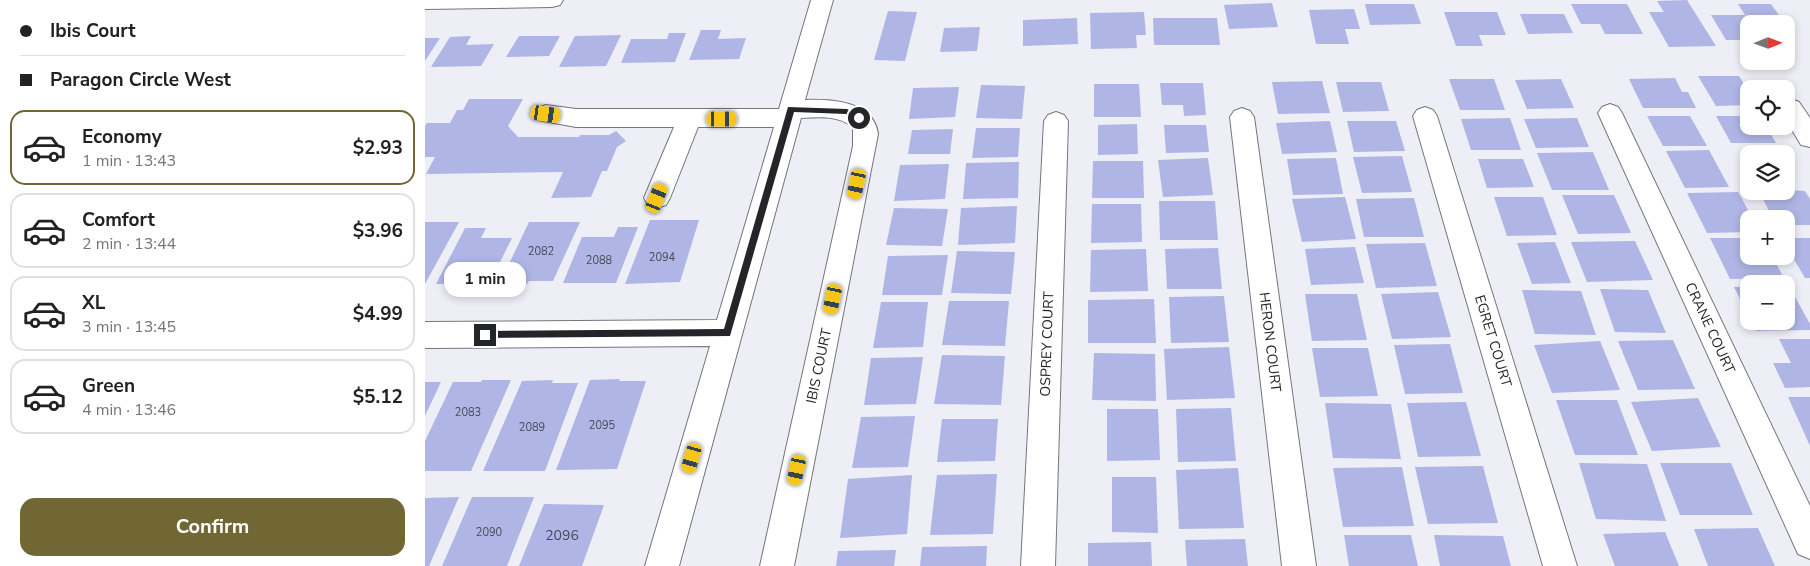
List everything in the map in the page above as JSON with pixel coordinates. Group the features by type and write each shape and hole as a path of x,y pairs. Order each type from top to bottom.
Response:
{"street":[{"path":"425,2 551,0"},
{"path":"662,566 822,0"},
{"name":"IBIS COURT","path":"777,566 867,130 859,118 847,112 790,114"},
{"name":"CRANE COURT","path":"1609,113 1810,542"},
{"path":"546,114 576,118 689,119 790,114"},
{"path":"1795,114 1810,138"},
{"name":"EGRET COURT","path":"1425,116 1560,566"},
{"name":"HERON COURT","path":"1242,118 1299,566"},
{"path":"657,198 689,119"},
{"name":"OSPREY COURT","path":"1038,566 1056,121"},
{"path":"425,335 727,333"}],"building":[{"path":"1687,0 1716,46 1669,47 1649,12 1664,12 1657,1"},
{"path":"1272,3 1278,27 1229,29 1224,5"},
{"path":"1365,4 1414,4 1421,24 1370,25"},
{"path":"1571,4 1627,4 1643,34 1605,34 1600,24 1581,24"},
{"path":"1738,4 1771,4 1779,15 1745,15"},
{"path":"1354,9 1360,29 1345,29 1349,44 1316,44 1309,10"},
{"path":"888,11 917,12 905,61 874,60"},
{"path":"1144,12 1146,35 1136,35 1137,48 1091,49 1090,13"},
{"path":"1444,12 1497,12 1506,35 1479,35 1483,46 1456,46"},
{"path":"1520,14 1564,14 1573,33 1528,34"},
{"path":"1711,15 1740,15 1740,40 1726,40"},
{"path":"1077,18 1078,44 1023,46 1023,20"},
{"path":"1153,18 1217,18 1220,45 1154,45"},
{"path":"980,27 977,51 940,52 944,28"},
{"path":"701,30 721,30 718,39 746,38 739,59 689,60"},
{"path":"669,33 686,33 675,62 621,63 631,39 667,39"},
{"path":"621,35 606,66 559,67 575,36"},
{"path":"471,36 466,45 494,44 481,66 431,67 450,37"},
{"path":"519,36 560,36 549,56 506,57"},
{"path":"425,38 440,38 425,61"},
{"path":"1698,76 1739,76 1742,80 1740,105 1716,106"},
{"path":"1675,78 1682,92 1688,92 1696,108 1643,108 1629,79"},
{"path":"1449,79 1494,79 1505,110 1460,110"},
{"path":"1561,79 1574,108 1527,109 1515,80"},
{"path":"1322,81 1330,113 1278,114 1272,82"},
{"path":"1336,82 1381,82 1389,111 1343,112"},
{"path":"1160,83 1203,83 1206,115 1184,116 1183,105 1162,105"},
{"path":"1094,84 1139,84 1141,117 1094,117"},
{"path":"981,85 1025,86 1022,119 976,118"},
{"path":"959,87 955,117 909,119 913,88"},
{"path":"469,99 523,99 508,126 518,137 579,137 580,135 609,135 616,131 626,141 617,147 607,171 602,171 591,197 551,198 563,172 426,174 435,157 425,157 425,126 427,123 450,123 457,110 463,110"},
{"path":"1647,116 1690,116 1707,146 1663,146"},
{"path":"1716,116 1740,116 1740,135 1771,135 1776,143 1731,143"},
{"path":"1510,118 1521,150 1471,150 1461,119"},
{"path":"1577,118 1589,147 1536,148 1524,119"},
{"path":"1330,121 1337,152 1282,154 1276,123"},
{"path":"1347,121 1396,121 1405,151 1354,152"},
{"path":"1137,124 1138,154 1098,155 1098,125"},
{"path":"1164,125 1206,125 1209,152 1166,153"},
{"path":"976,128 1020,128 1018,157 972,158"},
{"path":"953,129 950,154 908,154 912,130"},
{"path":"1709,150 1729,187 1685,188 1666,151"},
{"path":"1593,152 1609,190 1552,190 1537,153"},
{"path":"1402,156 1412,192 1362,193 1353,157"},
{"path":"1208,158 1213,195 1163,197 1158,160"},
{"path":"1336,158 1343,194 1293,195 1287,159"},
{"path":"1478,159 1523,159 1534,187 1487,188"},
{"path":"1093,161 1143,161 1144,198 1092,198"},
{"path":"1019,162 1018,198 963,199 966,163"},
{"path":"949,164 945,199 894,201 900,165"},
{"path":"1795,190 1805,191 1810,199 1810,225 1795,225 1795,210 1768,210 1764,200 1795,200"},
{"path":"1738,192 1740,200 1742,200 1748,210 1740,210 1740,232 1707,233 1687,193"},
{"path":"1562,195 1614,195 1631,233 1578,234"},
{"path":"1345,197 1356,239 1302,242 1292,199"},
{"path":"1494,197 1543,197 1557,235 1507,236"},
{"path":"1414,198 1424,237 1364,237 1356,199"},
{"path":"1159,201 1215,201 1218,240 1160,240"},
{"path":"1092,204 1141,204 1142,242 1091,243"},
{"path":"1017,206 1015,243 958,245 961,208"},
{"path":"894,208 948,209 942,246 886,245"},
{"path":"650,220 699,220 680,282 625,284"},
{"path":"425,222 459,222 425,284"},
{"path":"529,222 580,222 553,281 529,281 527,284 499,285"},
{"path":"618,227 638,227 616,283 563,283 582,237 614,237"},
{"path":"465,228 486,228 481,238 512,238 489,284 436,284"},
{"path":"1710,238 1740,238 1740,265 1777,265 1782,275 1740,275 1740,279 1730,279"},
{"path":"1795,238 1810,238 1810,278 1805,278 1795,261"},
{"path":"1635,241 1653,280 1587,282 1571,242"},
{"path":"1555,242 1571,283 1532,284 1517,243"},
{"path":"1425,243 1437,286 1376,288 1366,244"},
{"path":"1355,247 1364,283 1311,285 1305,249"},
{"path":"1218,248 1222,289 1167,289 1165,249"},
{"path":"1146,249 1148,291 1090,292 1091,250"},
{"path":"957,251 1015,252 1011,294 951,293"},
{"path":"948,255 942,295 882,295 888,256"},
{"path":"1734,287 1740,287 1740,299"},
{"path":"1600,289 1648,290 1666,333 1615,332"},
{"path":"1522,290 1581,291 1596,335 1535,334"},
{"path":"1438,292 1451,337 1392,339 1381,294"},
{"path":"1305,294 1357,294 1367,340 1312,341"},
{"path":"1224,296 1229,342 1171,343 1169,297"},
{"path":"1795,297 1810,324 1810,330 1756,331 1795,330"},
{"path":"1154,299 1156,343 1088,343 1088,300"},
{"path":"949,301 1009,301 1005,346 942,345"},
{"path":"881,302 928,302 923,347 873,348"},
{"path":"1779,339 1810,339 1810,387 1785,388 1773,363 1791,363"},
{"path":"1673,340 1695,389 1638,390 1618,341"},
{"path":"1600,341 1620,390 1552,393 1534,345"},
{"path":"1450,344 1463,393 1405,394 1394,345"},
{"path":"1229,347 1235,398 1167,400 1164,349"},
{"path":"1312,348 1368,348 1378,396 1320,397"},
{"path":"1094,353 1155,354 1156,401 1092,400"},
{"path":"942,355 1005,356 1001,405 934,404"},
{"path":"923,357 916,404 864,405 871,358"},
{"path":"620,379 619,381 646,381 617,469 556,470 590,380"},
{"path":"482,380 511,380 471,471 425,471 425,441 453,382 481,382"},
{"path":"553,380 552,383 578,383 545,471 483,471 522,381"},
{"path":"425,382 441,382 425,416"},
{"path":"1788,397 1810,397 1810,446"},
{"path":"1698,398 1721,447 1652,451 1631,402"},
{"path":"1556,400 1617,400 1638,455 1575,455"},
{"path":"1466,402 1481,456 1418,457 1407,403"},
{"path":"1325,403 1391,404 1401,459 1333,458"},
{"path":"1231,408 1236,461 1178,462 1176,409"},
{"path":"1107,409 1158,409 1160,460 1107,461"},
{"path":"915,416 908,467 852,468 861,417"},
{"path":"942,419 998,419 995,461 937,462"},
{"path":"1579,463 1647,464 1666,521 1596,519"},
{"path":"1660,463 1731,463 1753,515 1680,515"},
{"path":"1483,466 1498,523 1428,524 1415,467"},
{"path":"1402,467 1414,526 1343,527 1333,468"},
{"path":"1238,468 1244,528 1179,529 1176,470"},
{"path":"997,474 993,534 930,535 937,475"},
{"path":"912,475 907,534 840,538 848,479"},
{"path":"1112,477 1156,477 1158,533 1112,532"},
{"path":"459,497 429,566 425,566 425,498"},
{"path":"472,497 534,497 507,566 442,566"},
{"path":"544,504 604,505 582,566 519,566"},
{"path":"1758,528 1775,566 1708,566 1694,529"},
{"path":"1665,532 1679,566 1615,566 1603,534"},
{"path":"1344,535 1411,535 1418,566 1349,566"},
{"path":"1434,535 1503,536 1511,566 1440,566"},
{"path":"1245,539 1248,566 1187,566 1185,540"},
{"path":"1151,542 1152,566 1088,566 1088,543"},
{"path":"987,546 986,566 920,566 922,547"},
{"path":"896,550 894,566 836,566 838,551"}],"route":[{"path":"485,335 727,333 791,109 823,109 847,112 859,118"}]}
